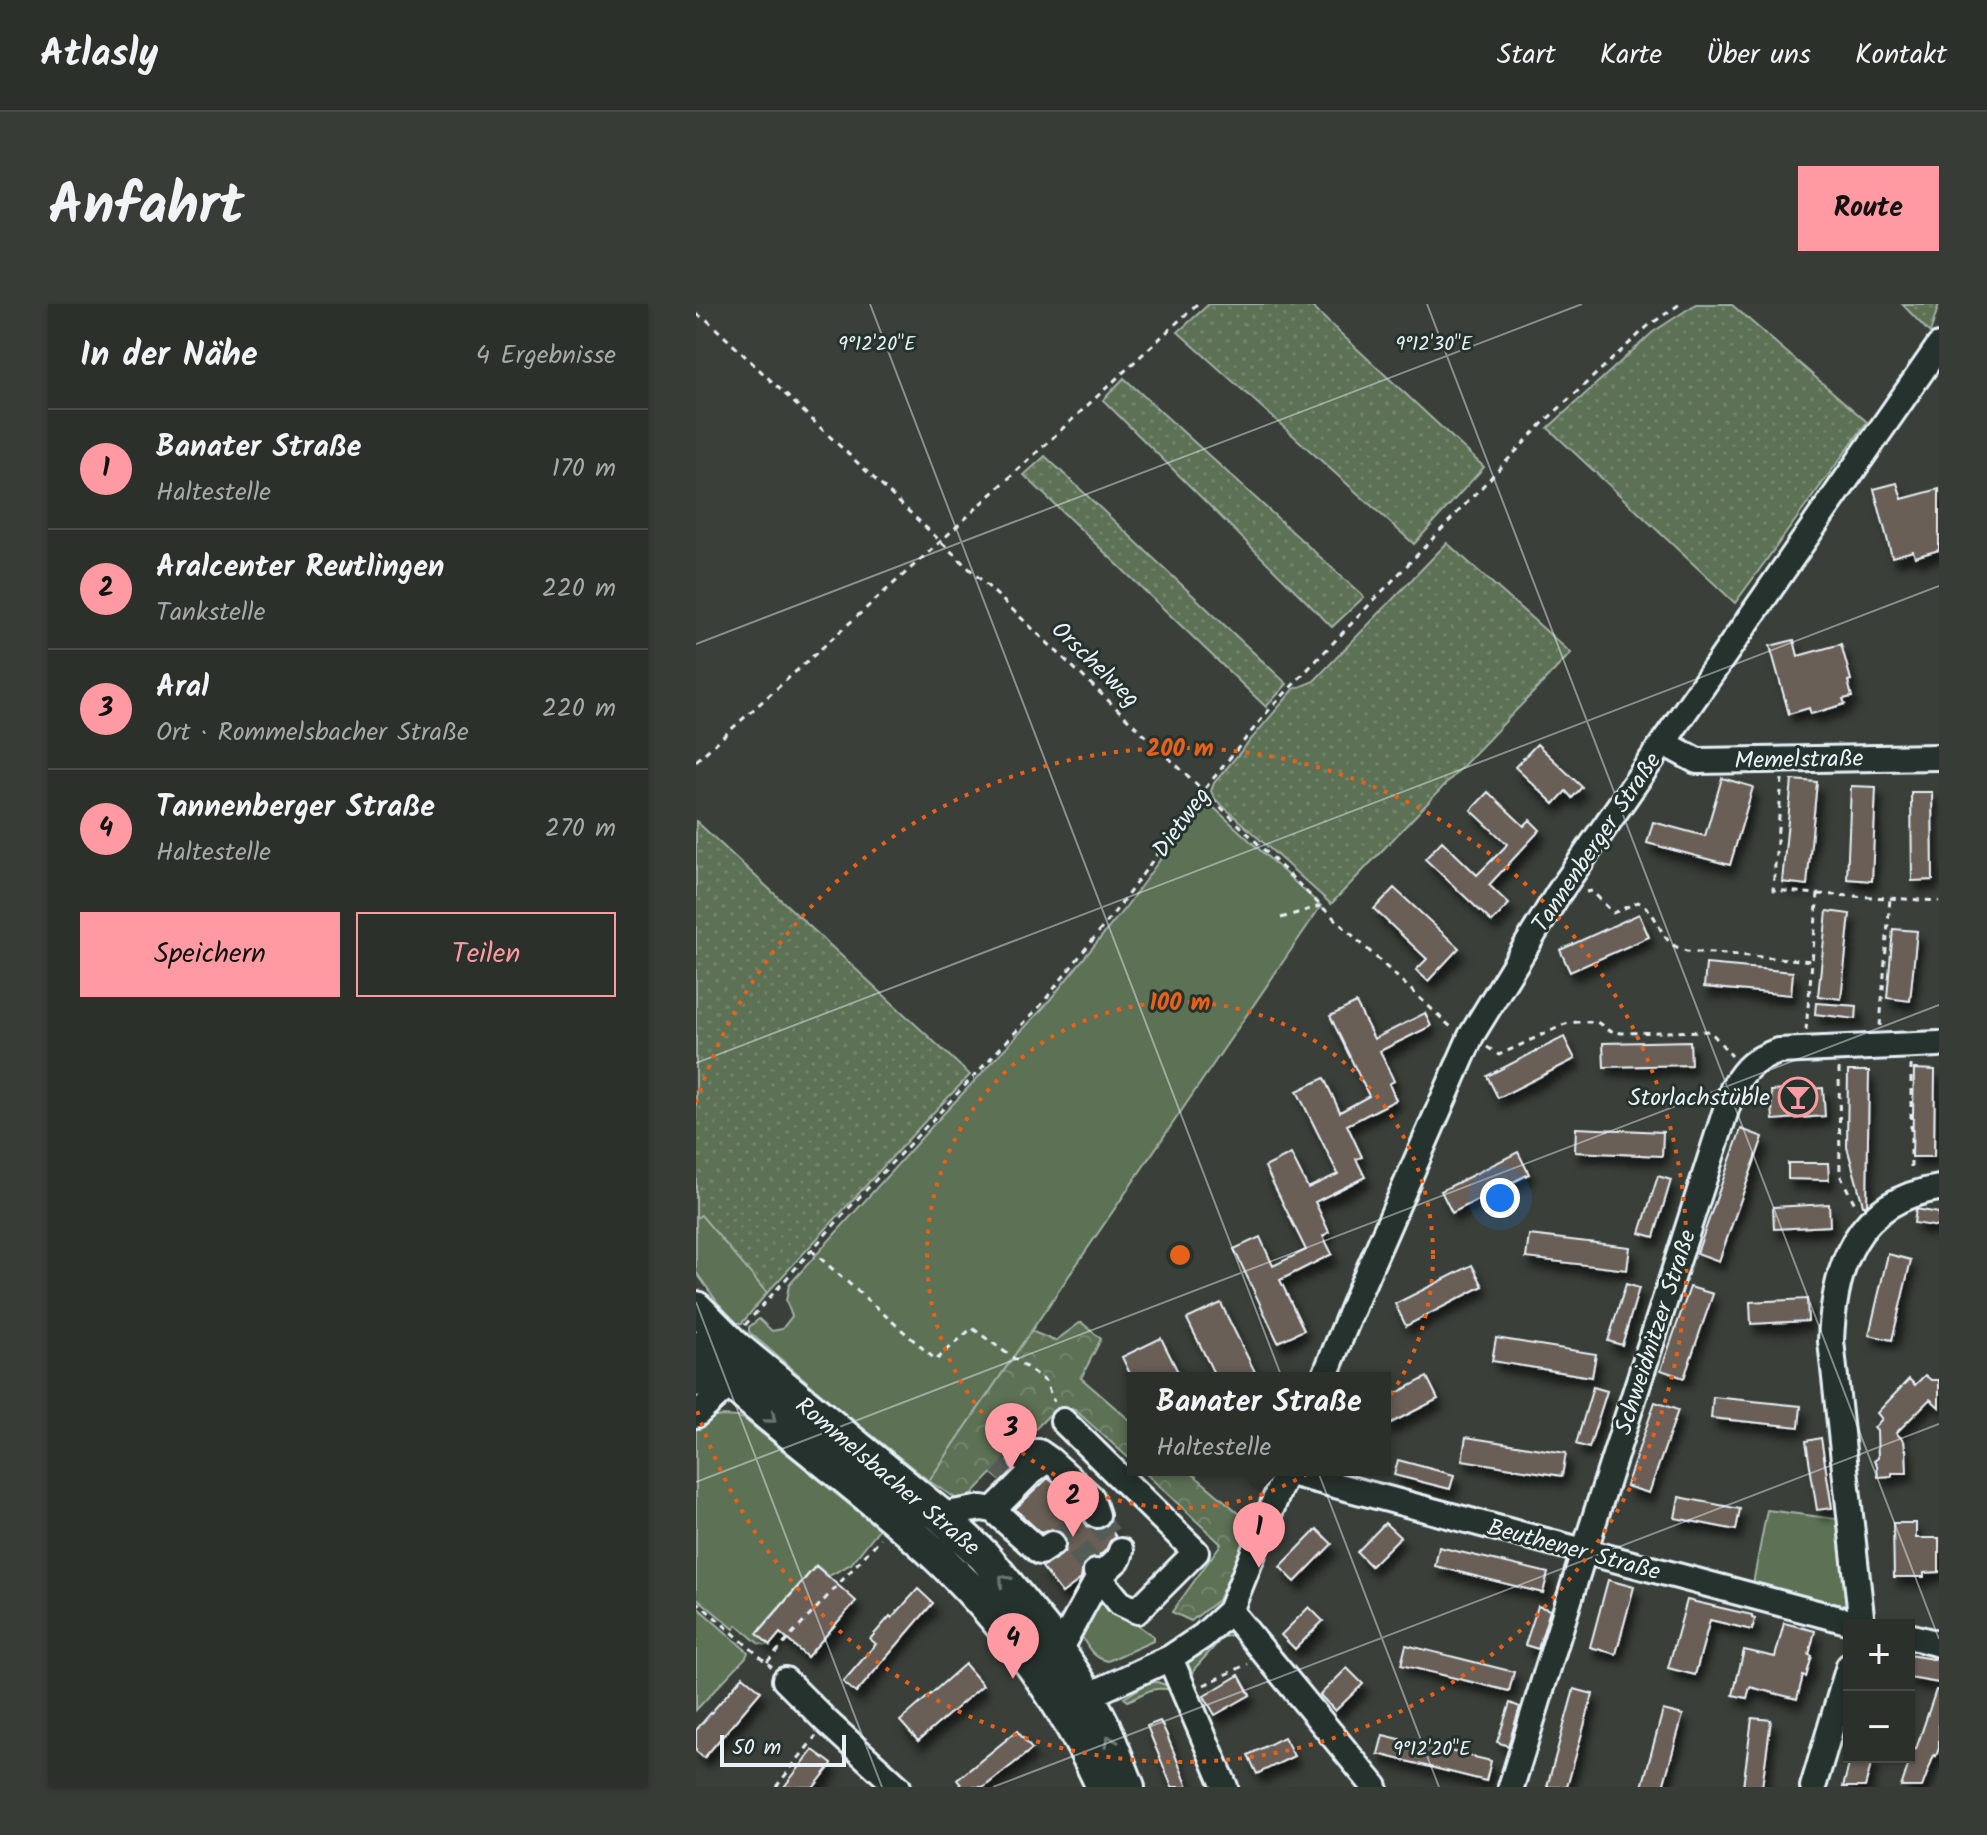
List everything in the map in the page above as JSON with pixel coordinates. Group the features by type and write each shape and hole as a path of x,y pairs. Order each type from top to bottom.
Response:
{"main road":[{"name":"Rommelsbacher Straße","path":"696,1308 723,1360 960,1578 985,1605 1035,1671 1104,1727 1128,1787"},
{"name":"Rommelsbacher Straße","path":"723,1360 940,1515 997,1571 1031,1612 1066,1637 1079,1739 1103,1787"}],"street":[{"name":"Tannenberger Straße","path":"1326,1372 1470,1039 1558,894 1939,346"},
{"name":"Memelstraße","path":"1664,743 1697,761 1939,757"},
{"path":"1744,1070 1759,1058 1778,1051 1939,1044"},
{"name":"Schweidnitzer Straße","path":"1511,1787 1733,1088 1744,1070"},
{"path":"1861,1619 1831,1341 1832,1311 1839,1275 1851,1247 1866,1225 1904,1198 1939,1188"},
{"path":"696,1415 723,1360"},
{"path":"1063,1421 1196,1552 1137,1611 1120,1603 1098,1574"},
{"path":"1022,1458 1029,1452 1039,1452 1049,1459 1091,1497 1097,1515"},
{"path":"940,1515 988,1509 1049,1459"},
{"path":"1075,1702 1170,1658 1203,1636 1230,1611 1285,1476"},
{"name":"Beuthener Straße","path":"1305,1476 1843,1620"},
{"path":"988,1509 1000,1481"},
{"path":"988,1509 1040,1552 1052,1544"},
{"path":"1066,1637 1098,1574 1119,1558 1121,1551"},
{"path":"1230,1611 1375,1787"},
{"path":"1915,1638 1939,1644"},
{"path":"1170,1658 1225,1787"},
{"path":"785,1680 898,1787"},
{"path":"1813,1787 1843,1686"}],"path":[{"path":"696,761 941,541 1197,304"},
{"name":"Dietweg","path":"723,1360 811,1250 1041,1005 1121,904 1203,791 1269,710 1542,424 1648,326 1680,304"},
{"name":"Orschelweg","path":"696,314 707,320 941,541 1321,906 1470,1039 1499,1055 1565,1024 1577,1022 1597,1022 1608,1030 1621,1033 1710,1031 1744,1070"},
{"path":"1783,760 1773,890 1939,901"},
{"path":"1558,894 1592,891 1613,913 1638,902 1648,907 1665,938 1675,948 1813,961"},
{"path":"1805,1049 1818,894"},
{"path":"1878,1046 1890,898"},
{"path":"1281,918 1321,906"},
{"path":"1911,1045 1911,1196"},
{"path":"1839,1048 1840,1175 1866,1225"},
{"path":"811,1250 936,1360 972,1328 1045,1381 1063,1421"},
{"path":"767,1662 887,1532"},
{"path":"696,1601 785,1680"},
{"path":"1198,1689 1267,1656"},
{"path":"776,1787 827,1722"}],"green space":[{"path":"1209,304 1309,304 1484,467 1414,544 1178,332"},
{"path":"1696,304 1731,304 1867,422 1735,603 1548,428 1653,332"},
{"path":"1902,304 1939,304 1930,333"},
{"path":"1124,378 1364,597 1332,627 1103,400"},
{"path":"1045,456 1287,684 1266,707 1024,475"},
{"path":"1447,543 1571,653 1331,904 1215,799 1211,791 1214,783 1294,689 1314,681"},
{"path":"1205,803 1211,805 1321,906 929,1481 749,1332 749,1327 759,1319 772,1331 782,1329 792,1316 786,1301 789,1285 1044,1007 1125,908 1199,806"},
{"path":"696,821 970,1075 767,1293 701,1215 696,1218"},
{"path":"701,1214 767,1293 742,1323 737,1323 718,1303 696,1272 696,1218"},
{"path":"1081,1322 1101,1339 1081,1378 1127,1418 1127,1457 1074,1409 1054,1410 963,1503 929,1481 1031,1331 1055,1341"},
{"path":"721,1416 744,1419 879,1529 851,1564 829,1576 816,1565 757,1633 770,1646 758,1643 737,1625 734,1629 696,1597 696,1428 707,1419"},
{"path":"1148,1476 1195,1476 1253,1525 1218,1600 1191,1621 1172,1612 1221,1544"},
{"path":"1767,1510 1851,1521 1861,1619 1844,1619 1751,1594"},
{"path":"1103,1601 1153,1636 1153,1641 1108,1661 1097,1657 1078,1630"},
{"path":"696,1606 748,1652 696,1710"},
{"path":"1227,1631 1235,1635 1223,1637 1195,1668 1191,1680 1185,1671 1186,1662"},
{"path":"1157,1682 1173,1690 1154,1689 1128,1701 1124,1698 1148,1683"}],"building":[{"path":"1897,483 1902,499 1939,489 1939,550 1915,557 1913,551 1892,557 1874,489"},
{"path":"1794,640 1798,656 1841,644 1851,680 1848,681 1852,697 1843,699 1845,704 1811,714 1809,708 1789,714 1770,646"},
{"path":"1537,744 1582,787 1572,798 1566,791 1554,804 1515,767"},
{"path":"1722,778 1753,787 1730,865 1647,843 1653,822 1705,836"},
{"path":"1792,780 1817,782 1807,885 1782,882"},
{"path":"1851,786 1876,787 1872,881 1847,879"},
{"path":"1488,792 1524,826 1530,820 1540,830 1489,885 1509,904 1492,922 1425,859 1442,841 1477,875 1504,848 1507,844 1471,810"},
{"path":"1911,792 1932,792 1933,880 1912,881"},
{"path":"1394,888 1459,948 1428,981 1416,970 1427,959 1374,909"},
{"path":"1827,911 1850,914 1841,999 1818,996"},
{"path":"1639,914 1649,937 1570,972 1560,950"},
{"path":"1893,929 1917,931 1910,1001 1887,998"},
{"path":"1706,964 1793,972 1791,995 1704,987"},
{"path":"1356,1003 1374,1039 1425,1013 1431,1026 1380,1051 1394,1081 1389,1084 1396,1100 1347,1125 1362,1157 1356,1159 1365,1177 1315,1202 1329,1232 1323,1236 1332,1254 1280,1280 1304,1330 1278,1342 1234,1249 1260,1237 1273,1266 1306,1250 1265,1167 1291,1154 1308,1188 1338,1174 1297,1091 1324,1078 1340,1112 1369,1096 1330,1016"},
{"path":"1816,1003 1857,1006 1856,1019 1815,1014"},
{"path":"1564,1037 1575,1059 1498,1098 1487,1076"},
{"path":"1690,1041 1691,1065 1604,1067 1603,1043"},
{"path":"1914,1069 1935,1070 1934,1157 1912,1157"},
{"path":"1848,1071 1869,1071 1867,1205 1863,1205 1847,1147"},
{"path":"1823,1088 1825,1116 1773,1120 1771,1091"},
{"path":"1576,1128 1663,1132 1662,1156 1575,1152"},
{"path":"1741,1129 1763,1137 1719,1261 1697,1253"},
{"path":"1518,1152 1529,1174 1452,1213 1441,1191"},
{"path":"1788,1163 1828,1163 1829,1180 1788,1179"},
{"path":"1658,1176 1671,1180 1654,1237 1640,1233"},
{"path":"1829,1204 1830,1226 1774,1229 1773,1207"},
{"path":"1916,1209 1939,1213 1939,1227 1914,1223"},
{"path":"1529,1235 1630,1247 1627,1270 1526,1258"},
{"path":"1888,1254 1911,1260 1892,1340 1869,1335"},
{"path":"1472,1265 1483,1286 1406,1326 1395,1304"},
{"path":"1626,1284 1639,1288 1622,1345 1608,1341"},
{"path":"1690,1287 1713,1294 1684,1378 1661,1370"},
{"path":"1807,1299 1808,1321 1751,1324 1750,1302"},
{"path":"1221,1303 1255,1372 1213,1372 1187,1319"},
{"path":"1161,1338 1178,1372 1129,1372 1122,1357"},
{"path":"1496,1338 1596,1354 1592,1377 1492,1361"},
{"path":"1925,1375 1931,1380 1939,1380 1939,1407 1930,1399 1896,1433 1904,1441 1907,1473 1878,1477 1874,1461 1878,1458 1877,1431 1874,1428 1882,1419 1877,1413 1909,1379 1915,1385"},
{"path":"1427,1377 1438,1399 1391,1423 1391,1396"},
{"path":"1593,1387 1607,1391 1589,1448 1576,1444"},
{"path":"1713,1397 1801,1406 1799,1427 1711,1418"},
{"path":"1655,1402 1678,1410 1649,1493 1626,1486"},
{"path":"1466,1437 1566,1453 1562,1476 1462,1460"},
{"path":"1821,1438 1832,1508 1817,1510 1806,1441"},
{"path":"1007,1460 1013,1469 1001,1481 994,1475"},
{"path":"1398,1460 1454,1475 1450,1489 1394,1475"},
{"path":"1048,1478 1078,1505 1088,1527 1095,1530 1108,1525 1116,1537 1098,1557 1083,1565 1081,1579 1062,1593 1042,1567 1065,1551 1065,1536 1052,1529 1041,1533 1015,1509"},
{"path":"1679,1497 1740,1509 1736,1530 1675,1518"},
{"path":"1385,1523 1400,1537 1371,1566 1357,1552"},
{"path":"1893,1523 1916,1523 1916,1538 1939,1538 1939,1572 1924,1573 1924,1577 1894,1577"},
{"path":"1317,1529 1332,1544 1295,1582 1280,1567"},
{"path":"1439,1547 1548,1573 1543,1593 1435,1566"},
{"path":"816,1566 856,1601 807,1657 780,1633 770,1645 757,1634"},
{"path":"1608,1580 1634,1587 1616,1654 1590,1647"},
{"path":"918,1589 933,1603 856,1693 843,1682 876,1644 870,1639"},
{"path":"1687,1600 1752,1615 1755,1619 1752,1630 1710,1620 1695,1675 1668,1668"},
{"path":"1538,1606 1550,1610 1538,1649 1525,1645"},
{"path":"1309,1607 1323,1621 1295,1649 1281,1635"},
{"path":"1784,1623 1815,1631 1809,1655 1812,1656 1797,1699 1750,1687 1747,1698 1733,1695 1744,1650 1775,1657"},
{"path":"1406,1645 1514,1672 1509,1691 1401,1665"},
{"path":"1915,1656 1939,1660 1939,1683 1915,1679"},
{"path":"965,1664 983,1685 918,1741 900,1721"},
{"path":"1347,1668 1363,1684 1335,1711 1320,1695"},
{"path":"1239,1675 1250,1695 1215,1715 1204,1696"},
{"path":"743,1676 761,1691 704,1758 696,1751 696,1730"},
{"path":"1574,1689 1593,1694 1567,1787 1547,1787"},
{"path":"1936,1690 1939,1690 1939,1748 1936,1756 1922,1787 1901,1787 1909,1763 1915,1763 1916,1749"},
{"path":"1510,1703 1520,1707 1508,1746 1497,1742"},
{"path":"1663,1710 1683,1715 1663,1787 1642,1787"},
{"path":"1752,1718 1771,1720 1762,1787 1743,1787"},
{"path":"1160,1721 1188,1787 1172,1787 1147,1726"},
{"path":"1017,1731 1032,1749 984,1787 963,1787 957,1780"},
{"path":"1383,1735 1491,1761 1486,1781 1378,1754"},
{"path":"1284,1737 1294,1756 1257,1774 1248,1755"},
{"path":"813,1750 832,1764 814,1787 784,1787"},
{"path":"1849,1763 1871,1763 1865,1787 1843,1787"}],"tunnel":[{"path":"1000,1481 1022,1458"},
{"path":"1097,1515 1121,1551"},
{"path":"1052,1544 1066,1534 1096,1572"}],"place":[{"name":"Storlachstüble","path":"1798,1097"},
{"name":"Aral","path":"1011,1469"},
{"name":"Aralcenter Reutlingen","path":"1073,1537"},
{"name":"Banater Straße","path":"1259,1568"},
{"name":"Tannenberger Straße","path":"1013,1679"}]}
